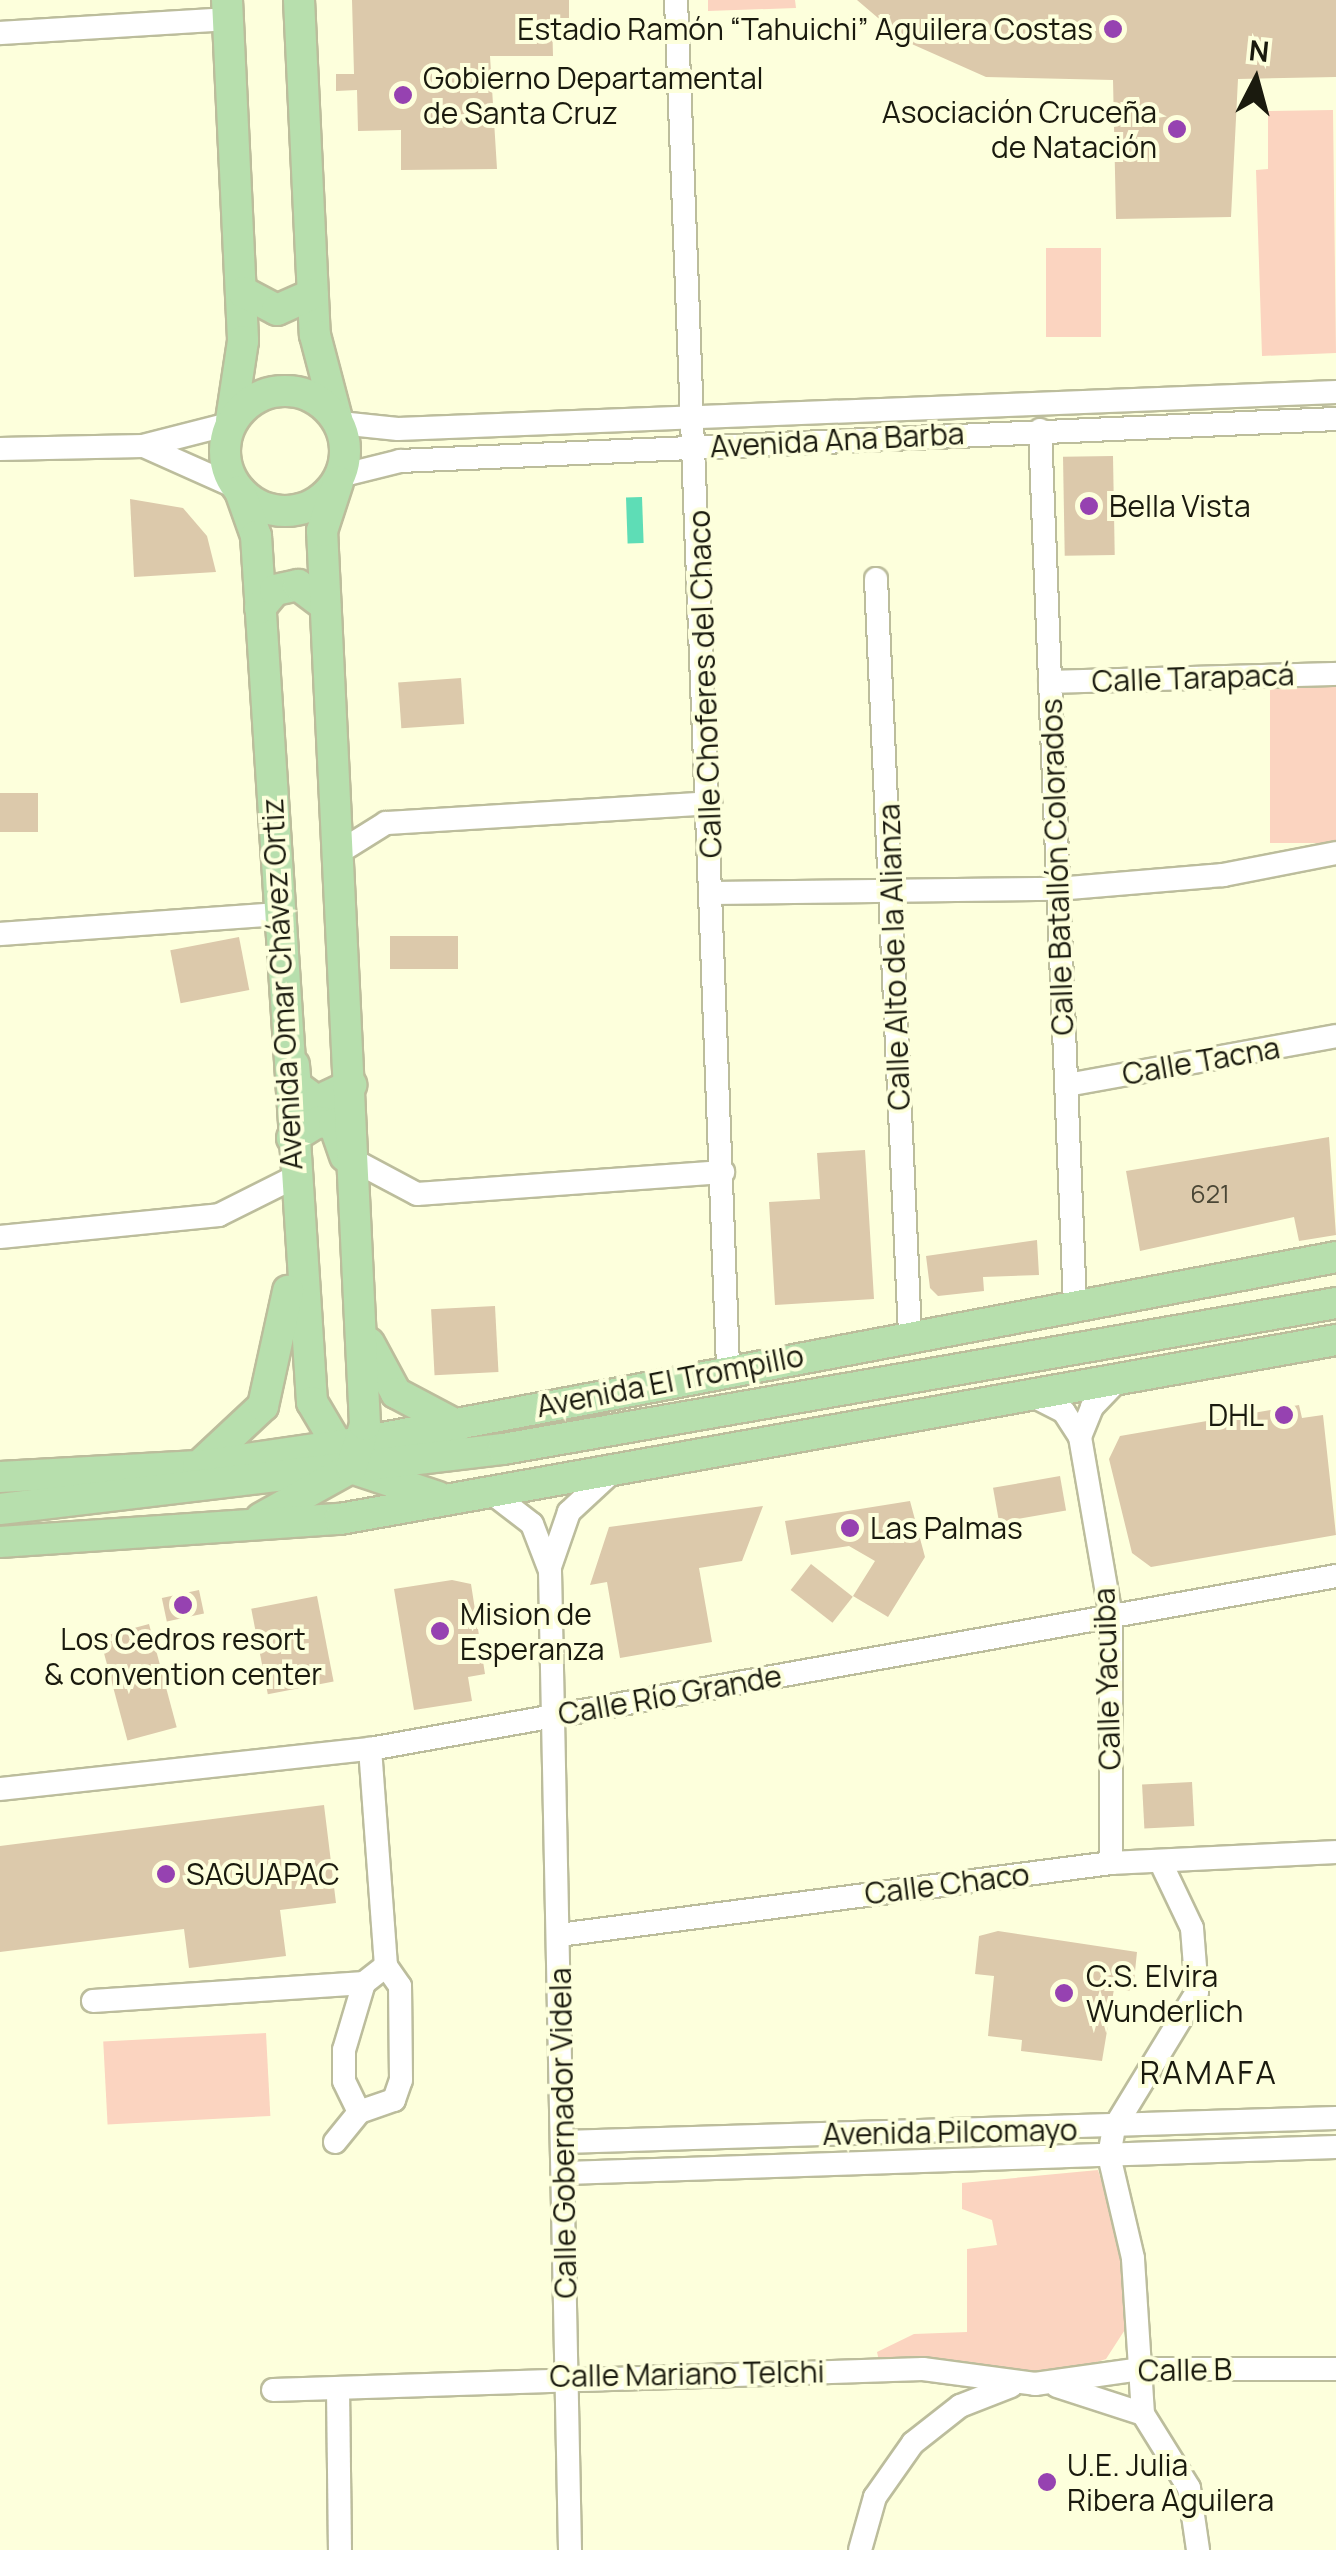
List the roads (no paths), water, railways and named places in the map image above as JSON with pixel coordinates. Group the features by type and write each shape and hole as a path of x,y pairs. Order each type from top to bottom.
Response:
{"main road":[{"path":"239,1528 348,1452 362,1312 322,531 339,479 338,421 321,373 312,294 300,0"},
{"path":"227,10 242,292 225,456 238,489 291,512 339,479"},
{"path":"242,292 277,310 312,294"},
{"path":"230,422 284,390 338,421"},
{"name":"Avenida Omar Chávez Ortiz","path":"238,489 256,536 297,1254 312,1402 348,1452"},
{"path":"260,608 286,585 309,588 325,605"},
{"path":"280,974 296,1086 331,1102 352,1085"},
{"path":"292,1138 318,1122 344,1134 360,1242"},
{"path":"155,1496 198,1466 262,1406 297,1254"},
{"name":"Avenida El Trompillo","path":"0,1508 155,1496 728,1368 1336,1257"},
{"name":"Avenida El Trompillo","path":"0,1477 198,1466 348,1452 1182,1331 1336,1303"},
{"path":"362,1312 370,1349 396,1392 458,1426"},
{"path":"986,1322 1182,1331"},
{"path":"0,1542 239,1528 454,1500 1336,1340"},
{"path":"348,1452 454,1500"}],"street":[{"name":"Calle Choferes del Chaco","path":"676,0 714,893 728,1368"},
{"path":"0,33 227,10"},
{"name":"Avenida Ana Barba","path":"338,421 398,429 1329,392"},
{"path":"1329,392 1330,419"},
{"path":"1066,402 1067,429"},
{"name":"Avenida Ana Barba","path":"339,479 400,462 1330,419"},
{"path":"0,449 142,446 230,422"},
{"name":"Calle Batallón Colorados","path":"1040,430 1075,1305"},
{"path":"142,446 238,489"},
{"name":"Calle Alto de la Alianza","path":"876,580 910,1335"},
{"name":"Calle Tarapacá","path":"1050,682 1336,674"},
{"path":"341,851 386,822 710,803"},
{"path":"714,893 892,895 1057,889 1223,875 1336,853"},
{"path":"0,934 278,914"},
{"name":"Calle Tacna","path":"1067,1086 1336,1036"},
{"path":"355,1161 417,1194 723,1172"},
{"path":"0,1237 218,1215 293,1178"},
{"path":"1080,1437 1092,1407 1125,1376"},
{"path":"1024,1394 1064,1412 1080,1437"},
{"name":"Calle Yacuiba","path":"1080,1437 1111,1616 1111,1863"},
{"path":"550,1571 570,1512 615,1470"},
{"path":"493,1494 532,1524 550,1571"},
{"name":"Calle Gobernador Videla","path":"550,1571 566,2173 570,2550"},
{"name":"Calle Río Grande","path":"0,1789 370,1749 1336,1576"},
{"path":"334,2142 359,2112 394,2100 401,2080 400,1986 386,1966 370,1749"},
{"name":"Calle Chaco","path":"559,1935 1111,1863 1336,1852"},
{"path":"1160,1861 1192,1928 1197,1992 1114,2128 1109,2156 1133,2258 1143,2414 1190,2488 1198,2550"},
{"path":"93,2002 364,1983 386,1966"},
{"path":"359,2112 344,2081 344,2050 364,1983"},
{"name":"Avenida Pilcomayo","path":"564,2142 1114,2128 1336,2118"},
{"name":"Avenida Pilcomayo","path":"566,2173 1336,2148"},
{"name":"Calle Mariano Telchi","path":"273,2390 566,2376 924,2369 1036,2384"},
{"name":"Calle B","path":"1036,2384 1140,2369 1336,2369"},
{"path":"860,2550 875,2497 913,2443 995,2388 1036,2384 1143,2414"},
{"path":"338,2388 340,2550"}],"place":[{"name":"Estadio Ramón “Tahuichi” Aguilera Costas","path":"1113,29"},
{"name":"Gobierno Departamental de Santa Cruz","path":"403,95"},
{"name":"Asociación Cruceña de Natación","path":"1177,129"},
{"name":"Bella Vista","path":"1089,506"},
{"name":"DHL","path":"1284,1415"},
{"name":"Las Palmas","path":"850,1528"},
{"name":"Los Cedros resort & convention center","path":"183,1605"},
{"name":"Mision de Esperanza","path":"440,1631"},
{"name":"SAGUAPAC","path":"166,1874"},
{"name":"C.S. Elvira Wunderlich","path":"1064,1993"},
{"name":"U.E. Julia Ribera Aguilera","path":"1047,2482"}],"district":[{"name":"RAMAFA","path":"1209,2072"}]}
